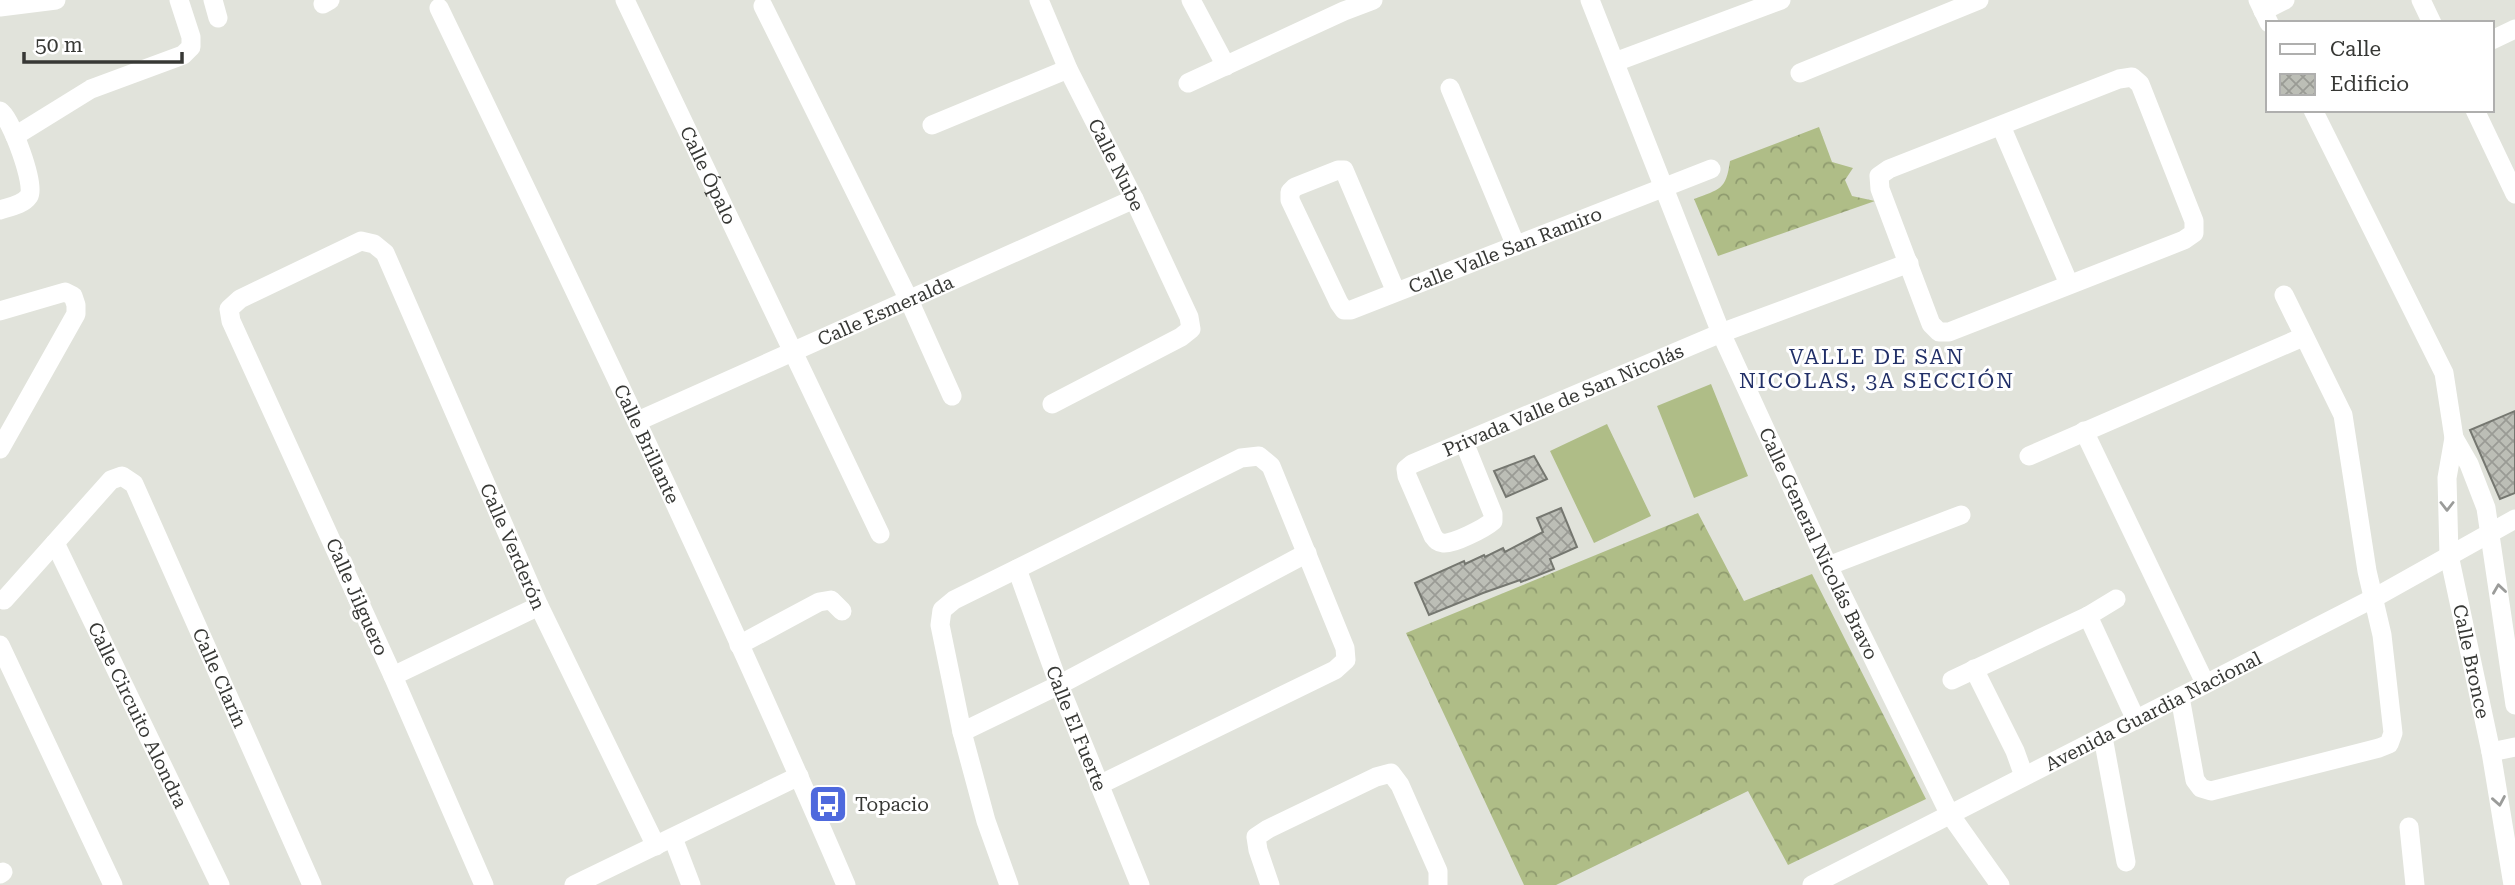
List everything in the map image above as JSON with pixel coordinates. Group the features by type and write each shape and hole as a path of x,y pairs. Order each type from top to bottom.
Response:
{"street":[{"path":"0,7 56,0"},
{"path":"15,136 91,89 183,54 191,47 191,37 179,0"},
{"name":"Calle Ópalo","path":"625,0 880,534"},
{"name":"Calle Nube","path":"1039,0 1068,69 1135,199 1189,317 1191,329 1181,337 1052,404"},
{"path":"1191,0 1226,66"},
{"path":"1188,83 1342,5 1373,0"},
{"name":"Calle General Nicolás Bravo","path":"1590,0 1666,187 1721,333 1828,566 1949,813 2000,885"},
{"path":"1615,61 1781,0"},
{"path":"1800,74 1979,0"},
{"path":"2263,11 2285,0"},
{"path":"2421,0 2431,21"},
{"path":"764,6 908,298 952,396"},
{"name":"Calle Brillante","path":"439,8 638,421 846,885"},
{"path":"2494,39 2515,29"},
{"path":"932,125 1068,69"},
{"path":"2132,77 2140,84 2194,221 2194,233 2184,240 1949,332 1939,332 1931,324 1880,188 1879,176 1889,169 2001,126 2119,79 2132,77"},
{"path":"1450,88 1516,246"},
{"path":"0,111 5,114 15,136 32,186 30,195 22,203 0,210"},
{"name":"Calle Bronce","path":"2314,112 2444,373 2454,438 2447,478 2449,555 2491,752 2513,885"},
{"path":"2476,112 2509,166 2515,194"},
{"path":"2001,126 2069,284"},
{"name":"Calle Valle San Ramiro","path":"1396,292 1344,170 1295,187 1290,192 1290,200 1344,310 1351,310 1711,169"},
{"name":"Calle Esmeralda","path":"638,421 908,298 1135,199"},
{"name":"Calle Verderón","path":"229,309 240,299 361,241 374,244 385,253 539,607 664,842 691,885"},
{"name":"Privada Valle de San Nicolás","path":"1464,442 1493,514 1493,521 1446,544 1438,542 1433,536 1406,469 1412,464 1721,333 1909,263"},
{"path":"0,312 65,292 73,296 76,305 76,314 0,449"},
{"path":"2180,697 2195,780 2202,788 2211,791 2379,748 2389,744 2393,733 2382,635 2367,571 2343,415 2284,295"},
{"name":"Calle Jilguero","path":"229,309 232,321 393,676 484,885"},
{"path":"2029,456 2303,337"},
{"path":"0,418 19,413"},
{"path":"2084,431 2205,683"},
{"name":"Calle Bronce","path":"2454,438 2469,464 2486,508 2515,705"},
{"path":"1009,885 986,821 962,732 940,625 942,610 954,600 1241,458 1259,456 1271,466 1345,648 1346,660 1335,670 1100,785"},
{"name":"Calle Clarín","path":"55,543 111,480 122,476 134,484 312,885"},
{"path":"1828,566 1961,515"},
{"name":"Avenida Guardia Nacional","path":"1815,884 1949,813 2374,598 2515,519"},
{"path":"4,600 55,543"},
{"name":"Calle Circuito Alondra","path":"55,543 220,885"},
{"path":"962,732 1059,685 1307,553"},
{"name":"Calle El Fuerte","path":"1017,569 1059,685 1140,885"},
{"path":"739,645 819,602 831,600 842,611"},
{"path":"1952,680 2116,600"},
{"path":"393,676 539,607"},
{"path":"2088,615 2136,720"},
{"path":"0,646 113,885"},
{"path":"1973,670 2015,751 2024,776"},
{"path":"2103,737 2126,862"},
{"path":"2491,752 2515,747"},
{"path":"1270,885 1256,837 1376,777 1391,773 1400,785 1438,871 1437,885"},
{"path":"573,885 799,776"},
{"path":"2409,827 2414,885"}],"green space":[{"path":"1819,127 1832,162 1853,168 1845,180 1852,196 1875,201 1718,256 1694,199 1710,193 1724,183 1730,161"},
{"path":"1711,384 1748,476 1694,498 1657,406"},
{"path":"1607,424 1651,516 1594,543 1550,451"},
{"path":"1698,513 1744,601 1812,574 1926,799 1788,865 1748,791 1556,885 1524,885 1406,633"}],"building":[{"path":"2515,411 2515,493 2500,499 2470,430"},
{"path":"1534,456 1547,479 1506,497 1494,471"},
{"path":"1561,508 1577,547 1550,559 1554,569 1429,615 1415,583 1464,561 1465,564 1503,548 1505,552 1543,532 1537,518"}],"place":[{"name":"Topacio","path":"828,804"}],"district":[{"name":"VALLE DE SAN NICOLAS, 3A SECCIÓN","path":"1877,369"}]}
